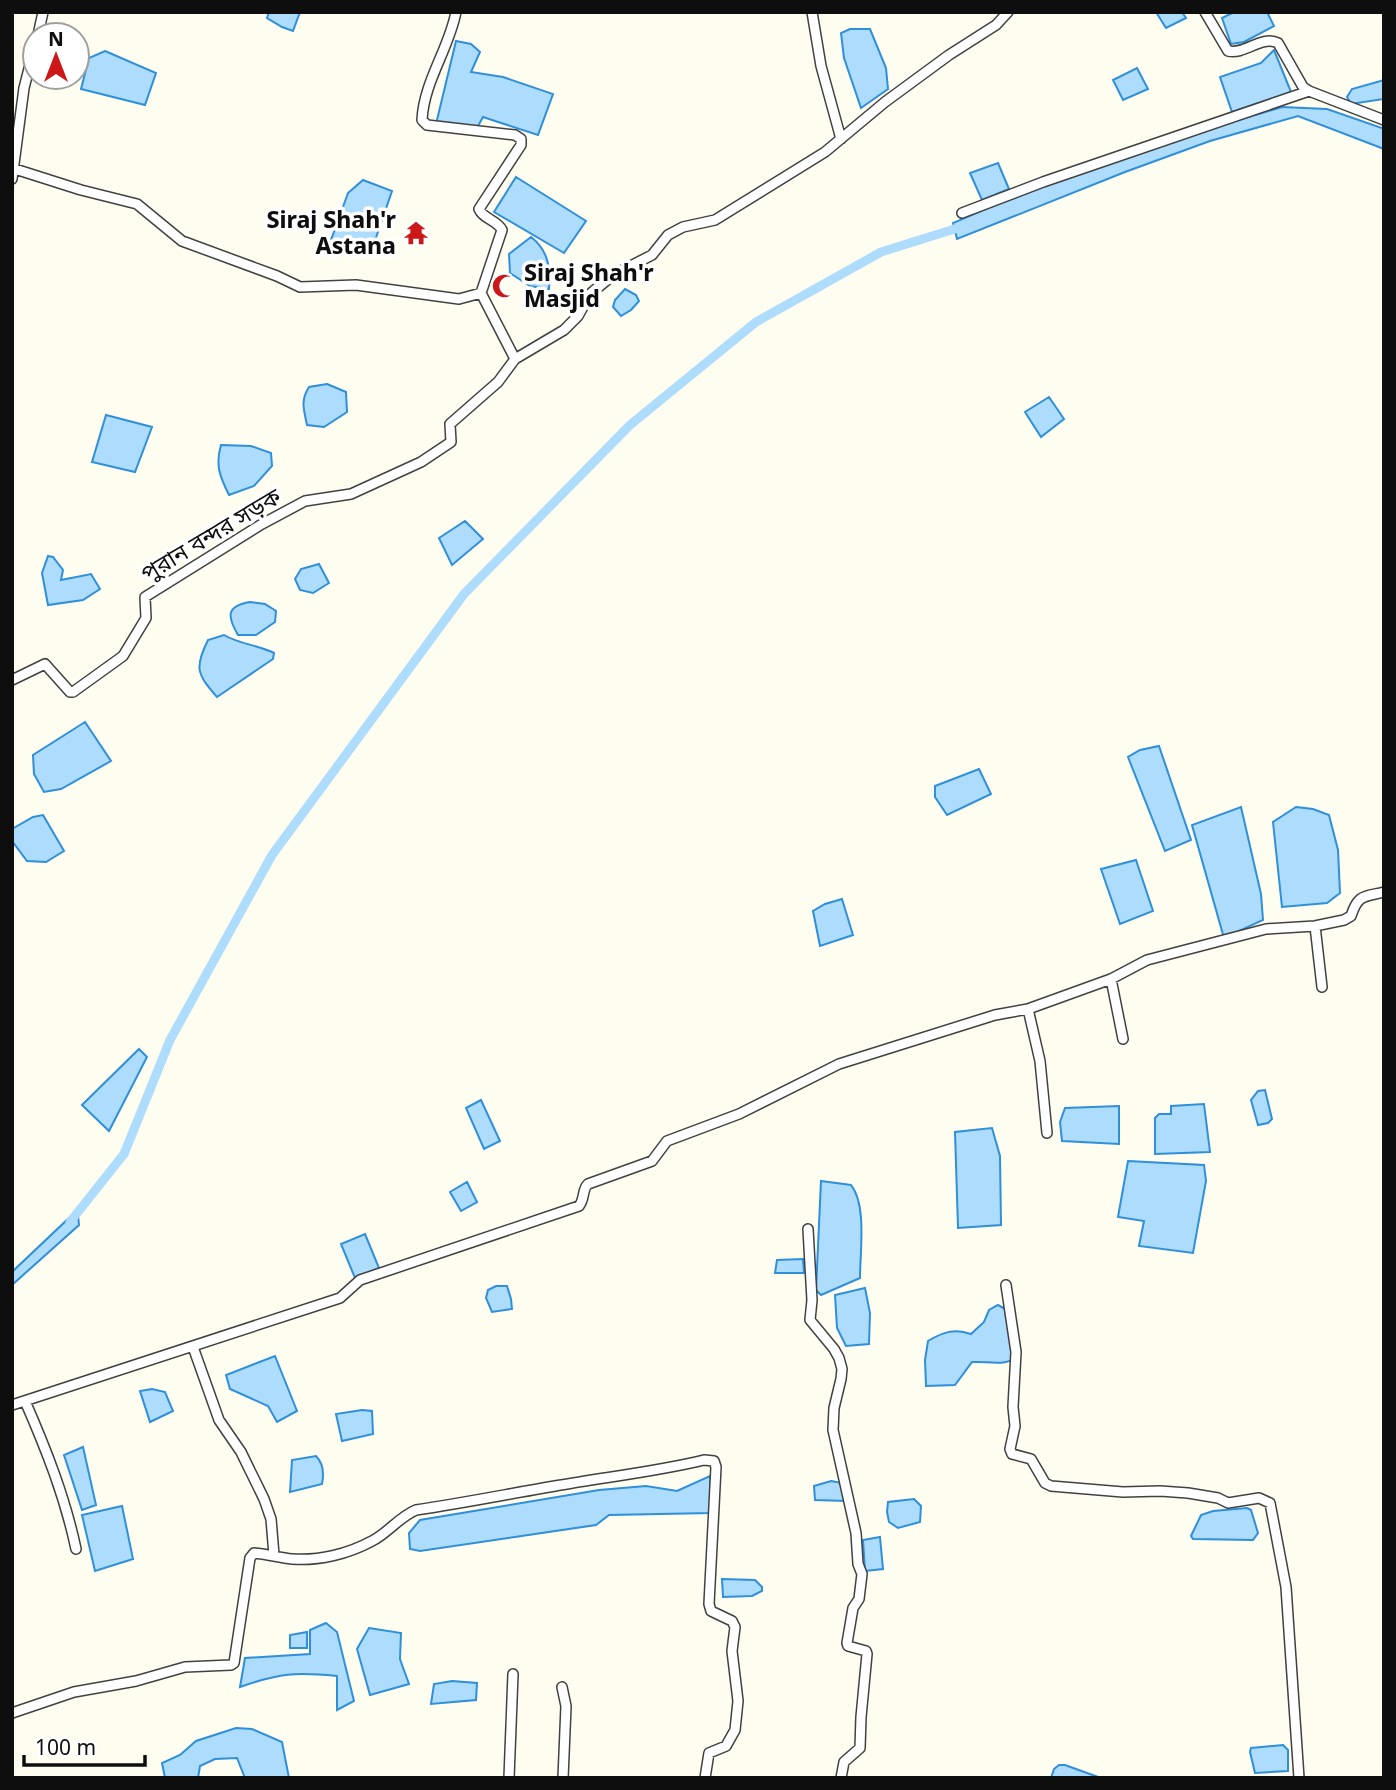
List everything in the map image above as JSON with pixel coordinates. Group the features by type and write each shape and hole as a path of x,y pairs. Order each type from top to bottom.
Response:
{"street":[{"path":"456,12 454,26 429,83 422,120 427,125 516,135 520,139 521,145 479,209 502,230 481,293 515,359 564,330 578,316 590,294 613,275 652,255 668,235 683,227 715,220 806,164 949,55 996,25 1008,12"},
{"path":"811,12 821,66 841,139"},
{"path":"1205,12 1228,51 1238,52 1270,40 1278,43 1303,87 1384,120"},
{"path":"24,91 14,174 137,204 182,241 300,287 356,285 459,299 481,293"},
{"path":"962,213 1043,182 1309,91"},
{"name":"পুরান বন্দর সড়ক","path":"12,680 45,664 69,692 73,692 122,656 146,618 145,597 262,524 305,501 351,494 421,462 451,442 450,424 498,382 515,359"},
{"path":"12,1405 340,1298 360,1280 579,1206 584,1200 584,1188 588,1184 652,1161 667,1141 739,1114 839,1064 995,1015 1028,1009 1111,979 1147,960 1266,929 1315,926 1344,920 1351,916 1359,898 1384,892"},
{"path":"1315,926 1322,987"},
{"path":"1111,979 1124,1039"},
{"path":"1028,1009 1040,1061 1047,1133"},
{"path":"808,1229 812,1300 810,1320 834,1349 842,1369 834,1408 833,1430 862,1574 859,1599 853,1608 847,1643 848,1646 866,1651 867,1654 860,1748 844,1762 841,1778"},
{"path":"1006,1285 1016,1352 1013,1407 1015,1426 1010,1449 1012,1454 1031,1459 1045,1483 1051,1486 1123,1492 1160,1490 1188,1493 1211,1496 1228,1503 1259,1498 1270,1503 1286,1587 1299,1778"},
{"path":"193,1347 219,1420 241,1452 264,1499 271,1518 274,1555"},
{"path":"25,1401 57,1478 68,1510 76,1549"},
{"path":"12,1713 74,1692 136,1681 185,1667 231,1665 234,1663 251,1555 254,1553 292,1559 332,1557 371,1542 397,1524 405,1514 416,1510 628,1476 705,1460 714,1461 715,1489 709,1604 711,1611 732,1621 735,1627 733,1651 738,1701 735,1730 726,1746 709,1753 705,1778"},
{"path":"509,1778 513,1674"},
{"path":"562,1687 566,1706 562,1778"}],"water":[{"path":"269,12 300,12 293,31 267,18"},
{"path":"1156,12 1182,12 1186,18 1166,28"},
{"path":"1234,12 1267,12 1274,26 1244,42 1231,44 1222,18"},
{"path":"850,29 870,29 886,68 888,89 861,108 844,58 841,33"},
{"path":"456,41 471,44 480,52 471,72 503,77 553,94 538,135 483,117 477,128 436,124"},
{"path":"1274,50 1291,92 1232,112 1220,77 1261,63"},
{"path":"105,51 156,73 145,105 89,91 91,57"},
{"path":"1137,68 1148,89 1123,100 1113,80"},
{"path":"1384,80 1384,99 1351,104 1347,97 1352,89"},
{"path":"1282,107 1327,109 1382,128 1384,149 1298,116 1210,141 957,239 953,223 1035,188"},
{"path":"998,163 1009,189 982,200 970,173"},
{"path":"516,177 586,221 564,253 494,212"},
{"path":"363,180 392,191 370,255 331,240 348,193"},
{"path":"531,237 545,254 549,289 530,286 510,273 509,254"},
{"path":"625,289 636,295 639,301 621,316 613,307 615,300"},
{"path":"327,384 346,392 347,412 324,427 307,425 304,406 306,392 309,387"},
{"path":"1049,397 1064,419 1041,437 1025,412"},
{"path":"106,415 152,427 135,472 92,462"},
{"path":"221,445 251,446 271,453 272,466 254,486 229,495 219,471"},
{"path":"465,521 483,539 452,565 439,538"},
{"path":"48,556 53,557 63,570 61,580 91,574 100,589 83,600 48,605 42,573"},
{"path":"319,564 329,583 313,593 300,590 295,579 301,569"},
{"path":"250,602 265,604 276,611 275,622 256,635 238,635 231,613 236,606"},
{"path":"224,635 274,653 273,659 217,697 205,682 199,664 208,640"},
{"path":"85,722 111,761 61,789 44,792 34,774 33,755"},
{"path":"1159,746 1191,840 1165,851 1128,757 1140,750"},
{"path":"979,769 991,794 947,815 935,797 935,786"},
{"path":"1241,807 1261,894 1263,920 1224,938 1192,825"},
{"path":"1296,807 1329,815 1338,850 1340,893 1327,903 1282,907 1273,822"},
{"path":"43,815 64,851 46,862 27,861 12,841 12,829 33,817"},
{"path":"1136,860 1153,911 1120,924 1101,869"},
{"path":"842,899 853,935 820,946 813,911"},
{"path":"139,1049 147,1057 109,1131 82,1105"},
{"path":"1265,1090 1272,1119 1268,1123 1258,1125 1251,1100 1258,1091"},
{"path":"481,1100 500,1141 484,1149 466,1108"},
{"path":"1204,1104 1210,1152 1155,1154 1155,1118 1159,1114 1171,1114 1171,1106"},
{"path":"1119,1106 1119,1144 1062,1141 1060,1122 1065,1108"},
{"path":"992,1128 1000,1156 1001,1225 958,1228 955,1132"},
{"path":"1128,1161 1204,1165 1206,1181 1193,1253 1139,1246 1144,1221 1118,1217"},
{"path":"821,1181 851,1185 859,1204 862,1229 860,1278 821,1295 816,1290"},
{"path":"467,1182 477,1202 461,1211 450,1192"},
{"path":"78,1215 79,1225 12,1285 12,1272 69,1218"},
{"path":"365,1234 379,1268 355,1278 341,1244"},
{"path":"803,1259 804,1273 775,1273 777,1260"},
{"path":"496,1286 507,1286 512,1309 492,1312 486,1298 488,1290"},
{"path":"865,1288 870,1313 869,1344 846,1346 837,1328 835,1295"},
{"path":"998,1305 1009,1311 1014,1359 999,1363 972,1362 955,1385 926,1386 925,1360 928,1341 949,1332 971,1334 984,1322 989,1310"},
{"path":"275,1356 297,1411 277,1422 268,1406 230,1389 226,1375"},
{"path":"152,1389 165,1392 173,1411 150,1422 140,1391"},
{"path":"372,1411 373,1434 342,1441 336,1414"},
{"path":"83,1447 96,1505 82,1510 64,1455"},
{"path":"316,1456 323,1469 322,1484 290,1492 292,1460"},
{"path":"710,1476 711,1513 609,1515 596,1525 420,1551 410,1549 409,1533 420,1520 599,1490 646,1486 677,1491"},
{"path":"831,1481 842,1483 846,1501 815,1500 814,1486"},
{"path":"914,1499 921,1506 920,1522 898,1528 889,1522 888,1502"},
{"path":"122,1506 133,1559 95,1571 82,1515"},
{"path":"1247,1508 1251,1510 1258,1533 1253,1540 1193,1539 1191,1536 1201,1515 1213,1511"},
{"path":"880,1537 883,1569 865,1571 863,1540"},
{"path":"722,1579 755,1580 762,1587 762,1591 752,1596 723,1597"},
{"path":"326,1623 337,1632 354,1701 337,1710 337,1676 288,1675 240,1687 245,1658 310,1654 310,1630"},
{"path":"369,1628 401,1633 400,1659 409,1684 370,1695 357,1649"},
{"path":"307,1632 307,1648 290,1648 290,1635"},
{"path":"452,1681 477,1683 476,1700 431,1704 434,1684"},
{"path":"236,1728 252,1729 282,1742 289,1778 245,1778 237,1758 215,1759 200,1766 198,1778 165,1778 162,1763 180,1755 196,1741"},
{"path":"1283,1745 1288,1750 1288,1771 1255,1773 1251,1748"},
{"path":"1059,1765 1101,1778 1051,1778 1054,1769"}],"waterway":[{"path":"70,1222 124,1154 170,1040 272,855 464,594 630,425 756,322 881,252 964,226"}],"place":[{"name":"Siraj Shah'r Astana","path":"416,233"},
{"name":"Siraj Shah'r Masjid","path":"504,286"}]}
